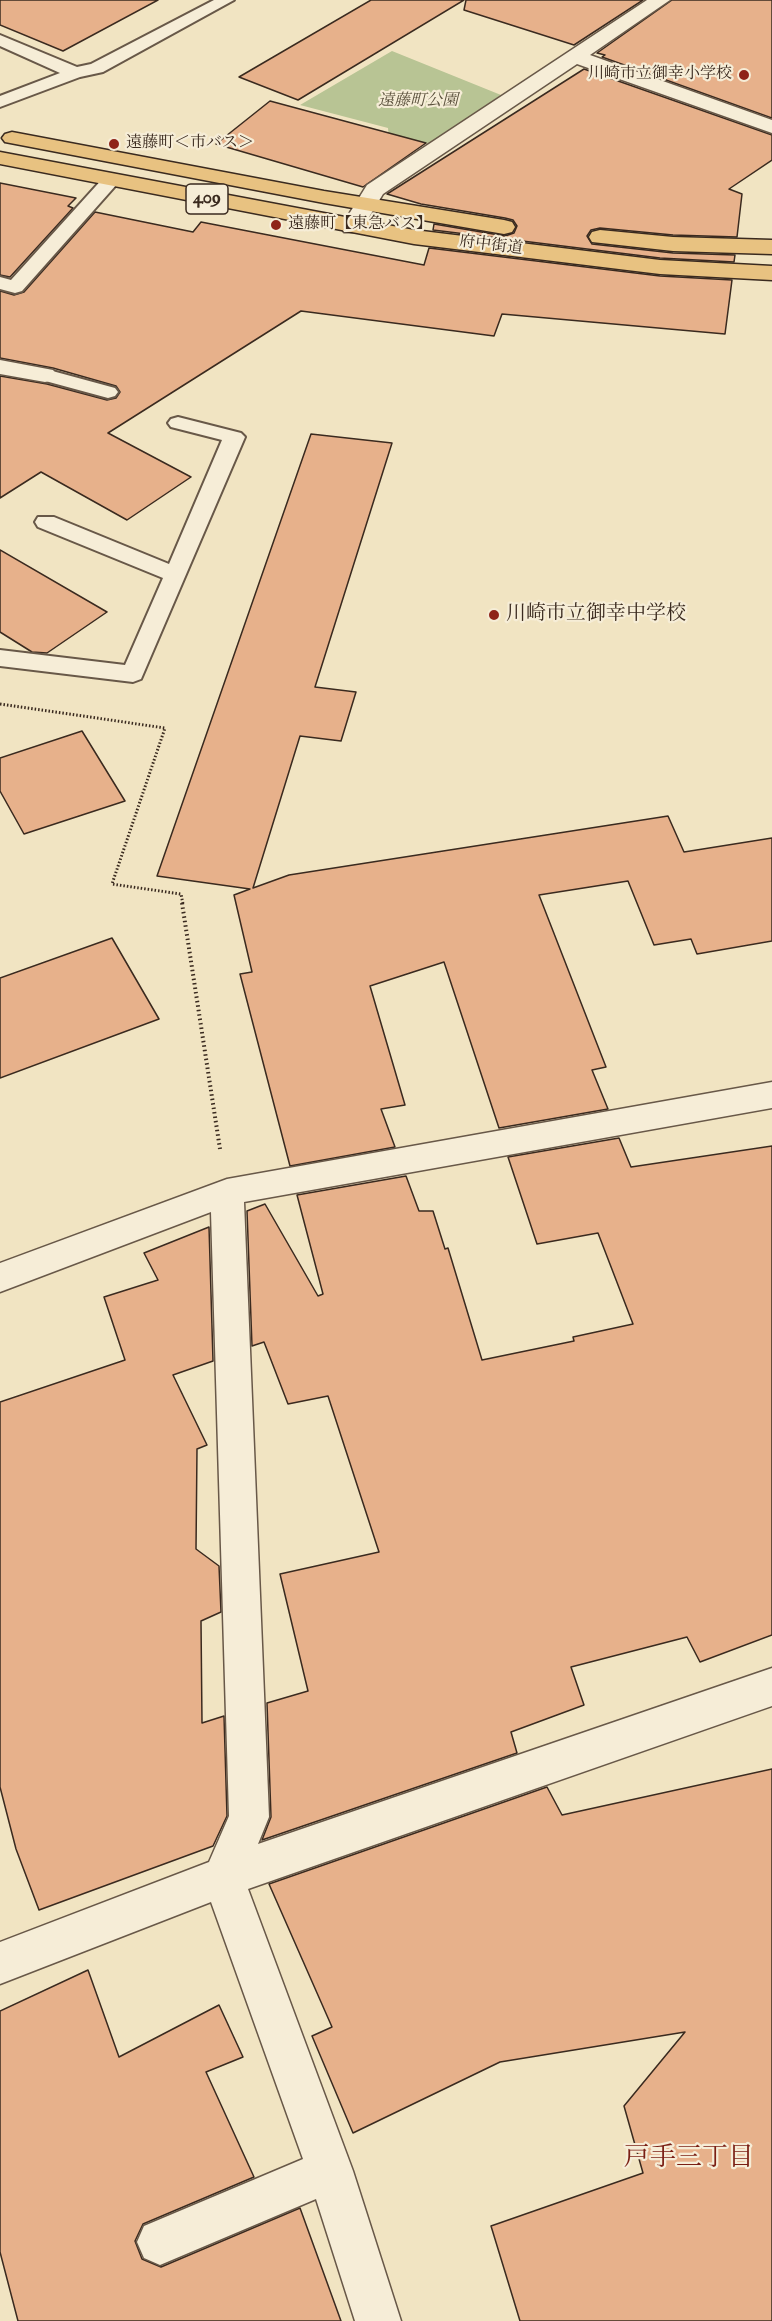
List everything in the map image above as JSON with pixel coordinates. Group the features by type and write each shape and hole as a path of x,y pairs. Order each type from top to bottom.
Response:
{"highway":[{"name":"府中街道","path":"0,135 367,204 559,234"},
{"name":"府中街道","path":"0,158 414,237 660,267 772,273"},
{"path":"581,236 673,244 772,247"}],"street":[{"path":"352,227 375,190 660,0"},
{"path":"574,56 772,127"},
{"path":"0,367 45,375"},
{"path":"0,1278 227,1192 772,1095"},
{"path":"227,1192 249,1816 223,1877 330,2171 378,2321"},
{"path":"0,1963 223,1877 772,1687"},
{"path":"160,2242 330,2171"}],"lane":[{"path":"0,102 75,73 97,68 226,0"},
{"path":"0,40 75,73"},
{"path":"0,284 15,286 111,180"},
{"path":"45,375 108,392"},
{"path":"0,657 133,674 234,437 178,423"},
{"path":"46,522 175,575"}],"path":[{"path":"0,704 165,728 112,884 181,894 227,1192"}],"green space":[{"name":"遠藤町公園","path":"392,51 501,95 429,144 414,141 389,141 388,128 300,105"}],"building":[{"path":"0,0 158,0 63,51 0,25"},
{"path":"371,0 464,0 298,100 239,77"},
{"path":"466,0 643,0 574,45 464,10"},
{"path":"672,0 772,0 772,118 602,57 605,55 597,53"},
{"path":"584,69 772,135 772,160 729,189 742,194 737,237 673,235 600,228 591,230 587,236 592,244 673,253 735,255 734,262 660,258 433,230 434,224 505,236 514,233 517,226 513,220 505,218 421,204 387,194"},
{"path":"270,101 426,143 363,187 216,144"},
{"path":"0,183 76,198 68,206 73,208 10,277 0,275"},
{"path":"95,212 193,232 201,222 424,265 429,248 660,276 732,280 725,334 502,314 494,336 301,311 108,433 191,477 127,520 41,472 0,498 0,376 47,384 107,400 116,398 120,392 116,386 53,368 0,358 0,291 14,295 24,292"},
{"path":"311,434 392,443 315,687 356,692 341,741 300,736 253,888 289,875 668,816 684,852 772,838 772,941 697,954 691,939 654,945 628,881 539,895 606,1067 592,1070 608,1109 499,1128 444,962 370,986 405,1105 381,1109 395,1147 290,1166 240,974 252,972 234,895 250,889 157,876"},
{"path":"0,550 107,612 47,653 32,652 0,632"},
{"path":"82,731 125,801 24,834 0,791 0,758"},
{"path":"112,938 159,1019 0,1078 0,978"},
{"path":"619,1138 631,1167 772,1146 772,1635 700,1662 687,1637 571,1667 584,1705 511,1732 517,1753 262,1840 271,1817 267,1703 308,1691 280,1574 379,1552 328,1396 288,1404 264,1342 252,1346 247,1211 265,1204 318,1296 323,1294 297,1195 406,1176 419,1211 433,1211 445,1249 448,1248 482,1360 574,1341 573,1337 633,1324 598,1233 537,1244 508,1157"},
{"path":"209,1227 213,1361 173,1375 207,1445 197,1449 196,1549 219,1566 221,1612 201,1621 202,1723 224,1716 227,1816 213,1846 39,1910 16,1849 0,1787 0,1402 125,1360 104,1297 158,1280 144,1253"},
{"path":"772,1769 772,2321 520,2321 491,2226 643,2173 624,2106 685,2032 500,2062 353,2133 312,2036 332,2027 269,1884 547,1787 562,1815"},
{"path":"88,1970 119,2057 219,2005 243,2057 206,2072 254,2177 143,2224 135,2241 142,2259 161,2267 300,2208 341,2321 18,2321 0,2252 0,2011"}],"place":[{"name":"川崎市立御幸小学校","path":"744,75"},
{"name":"遠藤町＜市バス＞","path":"114,144"},
{"name":"遠藤町【東急バス】","path":"276,225"},
{"name":"川崎市立御幸中学校","path":"494,615"}],"district":[{"name":"戸手三丁目","path":"689,2159"}]}
